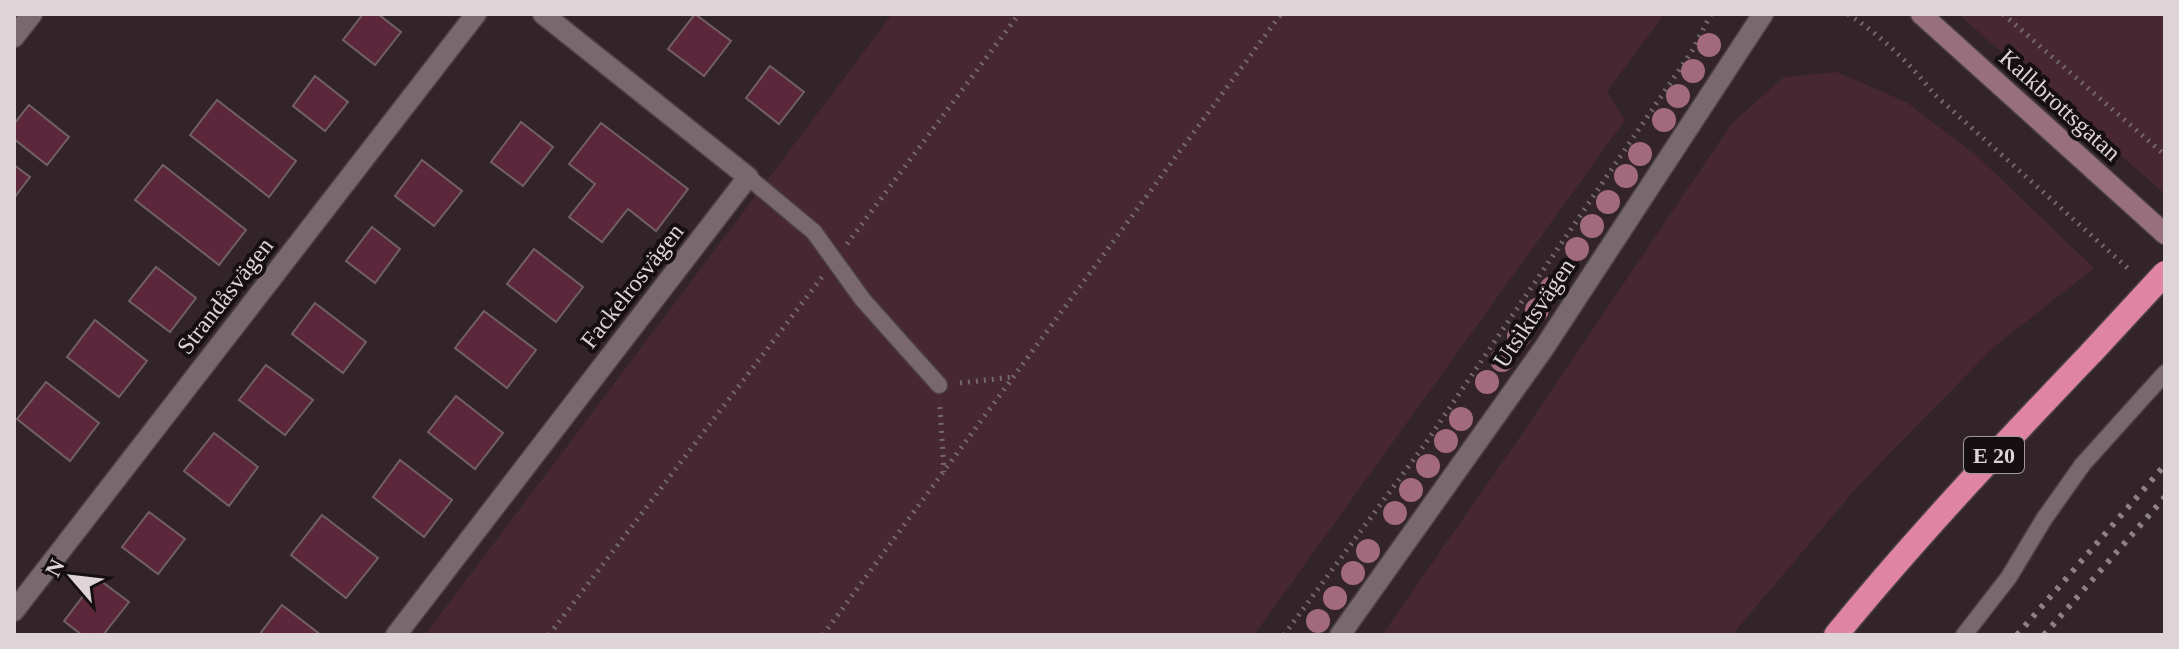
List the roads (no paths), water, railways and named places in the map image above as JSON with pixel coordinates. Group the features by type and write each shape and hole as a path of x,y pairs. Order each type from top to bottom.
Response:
{"highway":[{"name":"E 20","path":"1836,635 1969,481 2092,352 2154,277"}],"street":[{"path":"14,37 32,14"},
{"name":"Strandåsvägen","path":"14,611 476,14"},
{"path":"543,14 748,177"},
{"name":"Utsiktsvägen","path":"1340,635 1544,348 1763,14"},
{"name":"Kalkbrottsgatan","path":"1921,14 2165,234"},
{"name":"Fackelrosvägen","path":"396,635 748,177"}],"lane":[{"path":"748,177 814,232 863,300 939,385"},
{"path":"1964,635 2009,577 2044,519 2083,464 2165,373"}],"railway":[{"path":"2017,635 2165,465"},
{"path":"2044,635 2165,497"}]}
